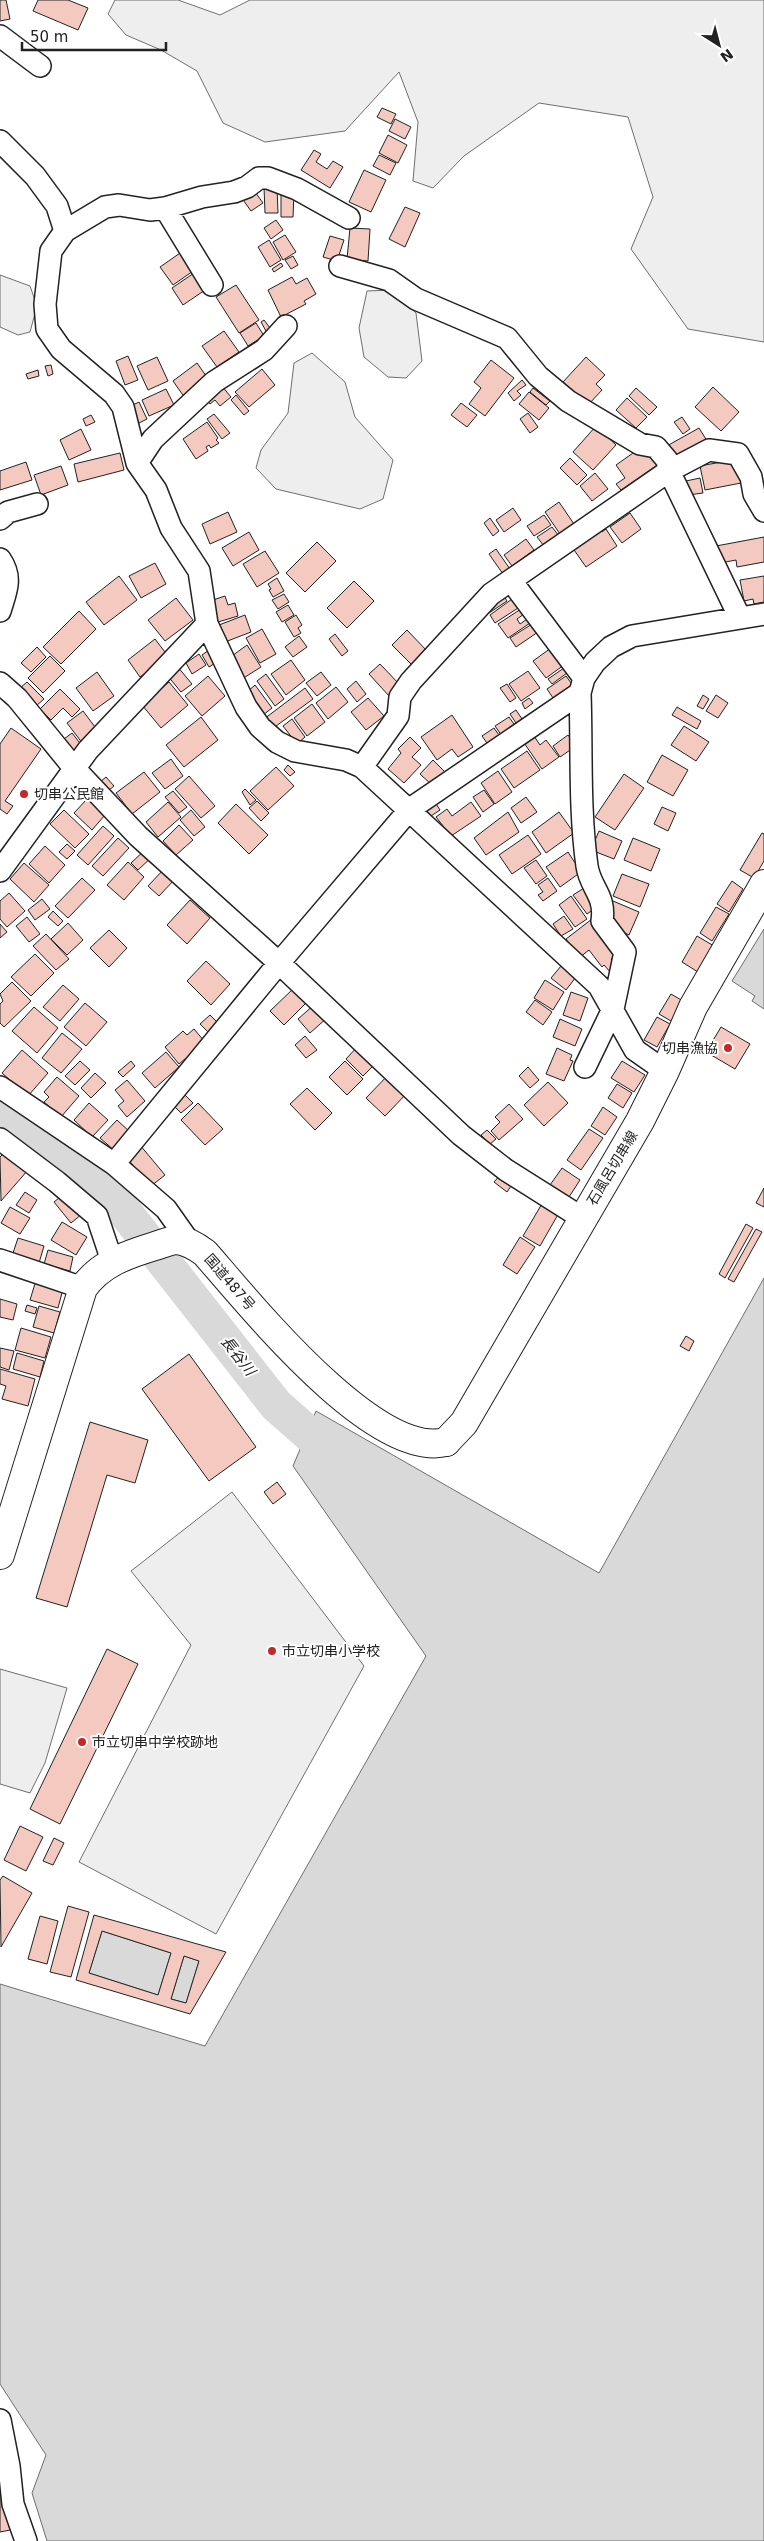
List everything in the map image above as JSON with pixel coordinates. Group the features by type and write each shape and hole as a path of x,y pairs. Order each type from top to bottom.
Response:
{"main road":[{"name":"石風呂切串線","path":"446,1442 464,1423 640,1121 665,1072 693,1007 764,884"},
{"path":"0,1555 83,1288 93,1275 120,1258 183,1242"},
{"name":"国道487号","path":"183,1242 205,1253 284,1344 320,1379 360,1411 415,1442 433,1445 446,1442"}],"street":[{"path":"0,36 40,66"},
{"path":"0,141 41,183 57,206 65,231"},
{"path":"349,218 297,189 268,178 259,178 247,187 234,192 202,197 165,208 150,210 119,206 105,207 65,231 51,251 45,304 47,329 61,349 114,394 123,407 137,463 156,490 170,528 199,571 207,624 246,707 260,728 277,742 295,751 346,760 362,767 410,809 599,986 635,1050 665,1072"},
{"path":"165,208 212,285"},
{"path":"340,266 390,280 416,299 507,338 538,376 568,401 640,444 656,447 666,460 669,471 740,618"},
{"path":"137,463 153,439 214,382 264,350 286,326"},
{"path":"362,767 398,716 400,697 411,681 491,594 512,582 669,471 709,450 738,454 751,477 754,494 764,511"},
{"path":"0,519 8,512 36,504"},
{"path":"0,559 6,568 10,581 0,611"},
{"path":"512,582 582,686 584,823 587,869 604,906 602,921 625,952 613,1009 585,1067"},
{"path":"114,1164 279,963 410,809 582,686 596,662 611,647 632,636 764,614"},
{"path":"0,871 8,857 28,836 88,750 207,624"},
{"path":"0,683 17,698 74,768 138,836 279,963 461,1135 506,1170 582,1218"},
{"path":"0,1087 114,1164 166,1210 183,1242"},
{"path":"0,1139 57,1182 97,1216 120,1258"},
{"path":"0,1260 83,1288"},
{"path":"0,2420 4,2466 13,2504 26,2541"}],"shaded area":[{"path":"115,0 178,0 220,15 250,0 764,0 764,342 688,329 631,249 653,197 628,117 539,103 464,156 433,188 413,181 418,122 399,72 345,131 265,142 223,123 197,71 161,50 126,35 108,14"},
{"path":"0,275 30,286 37,306 30,332 18,335 0,327"},
{"path":"391,290 416,313 422,361 406,378 388,377 364,357 359,328 367,291"},
{"path":"312,353 345,382 355,417 393,460 383,499 360,509 276,489 256,468 261,450 288,413 294,363"},
{"path":"764,929 764,1009 752,1001 755,996 732,981"},
{"path":"764,1278 764,2541 47,2541 32,2493 46,2455 0,2384 0,1984 205,2046 426,1656 293,1466 316,1411 599,1573"},
{"path":"232,1492 364,1666 216,1934 79,1862 191,1645 131,1571"},
{"path":"0,1669 67,1688 45,1763 30,1793 0,1784"},
{"path":"102,1931 171,1953 158,1995 89,1973"},
{"path":"184,1956 199,1961 186,2003 171,1999"}],"building":[{"path":"0,0 6,0 10,19 0,21"},
{"path":"38,0 68,0 88,8 78,30 33,11"},
{"path":"382,108 396,114 391,124 377,117"},
{"path":"395,119 411,127 405,139 389,131"},
{"path":"388,135 407,145 398,163 379,153"},
{"path":"314,150 321,154 316,162 327,169 333,161 343,167 330,188 301,170"},
{"path":"379,155 396,163 390,175 373,166"},
{"path":"364,170 386,180 371,212 349,202"},
{"path":"264,187 277,187 278,213 265,213"},
{"path":"253,189 263,203 251,211 241,197"},
{"path":"281,192 294,193 293,217 281,217"},
{"path":"405,207 420,213 405,247 389,239"},
{"path":"276,220 283,230 271,239 264,228"},
{"path":"350,228 370,229 368,261 347,259"},
{"path":"285,235 296,252 283,260 273,242"},
{"path":"330,236 344,240 337,261 323,257"},
{"path":"269,240 281,260 270,267 258,247"},
{"path":"183,251 196,269 173,285 160,267"},
{"path":"293,256 298,265 291,269 285,260"},
{"path":"281,263 283,266 274,272 272,269"},
{"path":"197,271 208,288 183,305 172,288"},
{"path":"292,277 296,284 307,278 316,294 304,301 306,304 281,317 268,290"},
{"path":"236,285 259,320 239,333 216,297"},
{"path":"264,320 270,328 266,331 261,322"},
{"path":"256,323 264,336 248,346 240,333"},
{"path":"224,331 239,352 217,367 202,346"},
{"path":"128,356 138,380 125,385 116,361"},
{"path":"157,357 168,381 148,390 137,366"},
{"path":"586,357 605,375 596,384 602,390 588,405 563,382"},
{"path":"491,360 514,378 485,416 469,404 481,388 474,382"},
{"path":"197,363 209,380 185,398 173,381"},
{"path":"51,365 53,374 48,376 45,366"},
{"path":"262,369 275,385 249,407 235,392"},
{"path":"38,370 39,376 28,379 26,374"},
{"path":"522,380 526,385 517,391 521,395 514,401 508,393"},
{"path":"221,385 231,397 220,406 215,400 210,404 204,397"},
{"path":"713,387 739,412 721,431 695,407"},
{"path":"533,388 550,401 546,405 530,392"},
{"path":"636,388 657,407 649,415 629,396"},
{"path":"166,389 174,405 149,416 142,400"},
{"path":"529,392 549,408 539,420 519,404"},
{"path":"236,395 249,411 244,415 231,400"},
{"path":"627,398 647,417 636,428 616,410"},
{"path":"139,402 147,419 139,423 131,406"},
{"path":"461,403 477,415 467,427 451,415"},
{"path":"528,413 538,427 530,433 520,419"},
{"path":"214,414 230,433 222,439 207,419"},
{"path":"91,415 95,422 86,426 83,419"},
{"path":"682,417 690,429 683,434 674,422"},
{"path":"207,422 218,438 216,440 219,443 211,448 209,445 206,447 208,451 196,459 183,439"},
{"path":"596,426 616,445 593,470 573,452"},
{"path":"699,428 709,444 674,463 665,447"},
{"path":"81,429 91,450 69,460 60,440"},
{"path":"643,446 657,465 621,490 616,484 625,478 616,465"},
{"path":"120,453 124,470 78,482 74,464"},
{"path":"570,458 587,475 577,485 560,468"},
{"path":"737,459 741,483 705,490 700,466"},
{"path":"26,462 32,480 0,490 0,471"},
{"path":"61,466 68,485 41,495 34,475"},
{"path":"595,473 608,489 592,501 580,486"},
{"path":"700,478 703,493 688,495 686,481"},
{"path":"559,502 574,524 560,534 545,512"},
{"path":"513,508 521,520 504,532 496,520"},
{"path":"228,512 237,532 210,544 202,524"},
{"path":"630,513 641,529 622,543 610,527"},
{"path":"544,515 551,525 534,536 527,526"},
{"path":"490,518 499,531 493,536 484,523"},
{"path":"552,527 559,536 544,546 537,537"},
{"path":"599,528 602,532 606,529 617,546 586,567 572,547"},
{"path":"249,532 259,550 233,566 222,548"},
{"path":"764,537 764,562 737,567 736,560 720,563 716,546"},
{"path":"526,539 534,550 512,566 504,555"},
{"path":"317,542 336,561 305,592 286,573"},
{"path":"496,549 510,569 503,574 489,554"},
{"path":"265,551 279,573 257,587 243,564"},
{"path":"155,563 166,584 141,598 129,576"},
{"path":"119,576 137,600 104,625 86,602"},
{"path":"764,576 764,602 754,604 753,599 744,601 740,580"},
{"path":"277,578 284,591 273,597 268,584"},
{"path":"354,581 374,601 347,628 327,608"},
{"path":"502,593 507,601 489,613 483,606"},
{"path":"284,594 289,602 278,609 272,600"},
{"path":"225,596 228,605 235,603 238,616 218,622 213,600"},
{"path":"176,598 193,620 165,641 148,620"},
{"path":"512,599 518,608 495,623 490,615"},
{"path":"288,605 294,615 282,622 276,612"},
{"path":"521,609 524,614 517,619 520,624 527,619 530,623 508,638 498,624"},
{"path":"79,611 96,629 61,664 43,647"},
{"path":"245,615 251,632 225,642 219,625"},
{"path":"296,615 302,625 298,628 301,633 294,637 285,622"},
{"path":"532,624 538,632 516,647 510,638"},
{"path":"262,629 276,654 260,663 246,638"},
{"path":"407,630 427,651 412,665 392,645"},
{"path":"335,634 348,651 342,656 329,639"},
{"path":"299,636 307,647 293,657 285,647"},
{"path":"155,639 168,656 140,677 128,660"},
{"path":"247,645 261,667 242,679 229,658"},
{"path":"37,647 46,657 31,672 21,663"},
{"path":"212,648 220,660 209,667 202,655"},
{"path":"551,648 564,665 546,678 533,661"},
{"path":"199,654 206,665 192,674 186,663"},
{"path":"50,656 65,671 43,693 28,678"},
{"path":"291,660 305,680 286,695 271,674"},
{"path":"380,664 401,686 389,696 369,674"},
{"path":"177,666 192,684 181,692 167,675"},
{"path":"564,668 567,673 552,684 548,679"},
{"path":"528,671 540,688 521,701 509,684"},
{"path":"97,672 114,696 93,711 76,688"},
{"path":"321,672 331,685 317,696 306,683"},
{"path":"266,674 284,699 275,706 257,681"},
{"path":"208,676 225,696 202,716 185,696"},
{"path":"566,676 574,687 555,701 547,689"},
{"path":"356,681 366,694 357,702 347,689"},
{"path":"27,682 44,699 36,706 19,689"},
{"path":"169,682 188,705 161,728 142,705"},
{"path":"507,684 516,698 510,702 500,688"},
{"path":"255,685 272,708 263,715 246,693"},
{"path":"336,687 348,702 328,719 316,703"},
{"path":"305,688 313,699 272,729 264,719"},
{"path":"60,689 80,709 72,717 63,708 51,720 40,709"},
{"path":"703,695 709,699 703,709 697,706"},
{"path":"716,695 728,703 718,718 706,711"},
{"path":"368,698 384,716 366,730 351,712"},
{"path":"529,698 533,703 525,709 522,703"},
{"path":"312,704 325,722 307,736 294,718"},
{"path":"677,707 701,721 697,729 672,715"},
{"path":"516,710 524,722 518,726 510,714"},
{"path":"83,711 95,727 89,732 92,736 83,744 67,723"},
{"path":"452,715 473,747 458,757 452,749 437,760 421,737"},
{"path":"201,717 218,740 184,767 166,745"},
{"path":"509,717 516,727 502,736 495,726"},
{"path":"292,719 305,737 297,744 283,726"},
{"path":"684,726 709,742 696,761 671,745"},
{"path":"11,728 41,749 5,801 13,806 7,814 0,809 0,744"},
{"path":"494,728 501,738 489,746 482,736"},
{"path":"72,733 83,747 71,756 60,742"},
{"path":"532,733 540,745 546,740 559,757 542,769 522,740"},
{"path":"568,735 576,746 560,757 553,746"},
{"path":"410,737 421,748 412,757 421,765 404,783 388,769 401,753 398,749"},
{"path":"527,751 540,770 514,788 501,769"},
{"path":"662,755 688,770 673,796 647,782"},
{"path":"171,759 183,776 165,789 152,773"},
{"path":"433,760 445,772 432,785 420,774"},
{"path":"288,765 295,772 290,776 284,770"},
{"path":"276,767 294,786 268,810 250,791"},
{"path":"498,771 512,792 495,804 481,783"},
{"path":"144,772 160,792 132,814 116,793"},
{"path":"624,774 644,788 615,830 595,817"},
{"path":"189,776 215,806 201,818 175,789"},
{"path":"106,777 114,786 108,791 100,782"},
{"path":"245,789 256,800 250,805 242,792"},
{"path":"484,790 494,804 483,812 473,797"},
{"path":"173,791 187,807 179,813 165,797"},
{"path":"526,797 537,812 521,823 511,808"},
{"path":"87,799 105,815 92,830 74,813"},
{"path":"433,799 440,810 431,816 423,806"},
{"path":"257,801 269,813 261,821 249,808"},
{"path":"168,802 181,817 158,837 146,822"},
{"path":"471,802 481,816 451,836 436,817 447,809 452,816"},
{"path":"236,804 268,835 249,854 218,823"},
{"path":"662,807 676,813 668,831 654,824"},
{"path":"64,810 89,834 75,848 50,824"},
{"path":"191,810 205,827 194,836 180,820"},
{"path":"508,812 519,832 486,855 474,838"},
{"path":"559,812 574,833 546,853 532,832"},
{"path":"179,825 193,840 176,855 163,841"},
{"path":"103,826 114,836 88,865 77,855"},
{"path":"599,831 622,841 614,859 591,850"},
{"path":"762,833 764,834 764,861 754,878 740,870"},
{"path":"528,835 541,854 512,874 499,855"},
{"path":"118,838 129,848 103,876 92,866"},
{"path":"633,838 660,849 651,871 624,860"},
{"path":"67,844 75,851 67,859 59,852"},
{"path":"45,846 65,865 49,883 29,864"},
{"path":"147,848 154,855 138,870 131,863"},
{"path":"568,852 581,872 560,887 546,867"},
{"path":"536,860 547,876 536,884 524,868"},
{"path":"128,862 144,877 124,900 107,885"},
{"path":"24,863 49,885 34,902 10,879"},
{"path":"164,869 175,879 159,896 148,886"},
{"path":"622,874 649,884 640,907 613,896"},
{"path":"82,878 95,890 68,918 55,906"},
{"path":"548,878 557,891 543,901 538,895 543,892 538,885"},
{"path":"732,881 743,889 729,912 717,904"},
{"path":"584,888 597,907 587,914 573,895"},
{"path":"9,893 25,911 7,927 0,919 0,901"},
{"path":"571,896 587,919 575,927 559,905"},
{"path":"42,899 50,909 35,920 28,910"},
{"path":"190,900 210,918 187,944 167,925"},
{"path":"613,901 639,912 629,935 616,929 606,916"},
{"path":"716,907 729,914 712,941 700,933"},
{"path":"53,911 63,921 58,926 48,917"},
{"path":"564,916 573,929 561,936 553,924"},
{"path":"27,917 40,934 29,942 16,926"},
{"path":"592,919 619,953 611,959 615,964 611,973 604,965 602,967 589,950 580,957 566,939"},
{"path":"68,923 83,940 67,955 51,939"},
{"path":"0,924 7,932 0,938"},
{"path":"109,930 127,948 109,967 90,948"},
{"path":"46,934 69,959 56,970 33,946"},
{"path":"697,936 714,946 698,972 682,962"},
{"path":"35,954 54,973 31,996 11,977"},
{"path":"206,961 230,984 211,1005 187,981"},
{"path":"561,966 576,977 566,990 551,978"},
{"path":"545,980 564,992 553,1010 534,998"},
{"path":"12,982 31,1001 4,1027 0,1023 0,1004 3,1001 0,994"},
{"path":"63,985 79,999 60,1021 43,1007"},
{"path":"295,987 309,1000 284,1025 270,1011"},
{"path":"571,992 588,998 580,1021 563,1015"},
{"path":"671,994 683,1001 671,1021 659,1014"},
{"path":"535,1000 552,1012 543,1025 526,1012"},
{"path":"85,1003 107,1022 86,1046 64,1027"},
{"path":"316,1003 328,1017 310,1033 298,1019"},
{"path":"34,1007 58,1028 37,1053 12,1031"},
{"path":"210,1015 219,1024 209,1033 200,1024"},
{"path":"657,1017 670,1024 657,1047 644,1040"},
{"path":"560,1019 582,1029 575,1046 553,1037"},
{"name":"切串漁協","path":"721,1027 750,1044 735,1069 706,1052"},
{"path":"194,1029 205,1042 179,1064 165,1047 183,1031 187,1035"},
{"path":"62,1033 82,1049 61,1073 42,1058"},
{"path":"305,1036 317,1050 306,1058 295,1045"},
{"path":"358,1046 375,1064 363,1076 346,1059"},
{"path":"557,1048 572,1055 570,1060 573,1061 564,1081 546,1074"},
{"path":"22,1050 48,1073 28,1096 2,1073"},
{"path":"166,1052 179,1067 155,1088 142,1073"},
{"path":"80,1061 90,1070 75,1085 65,1076"},
{"path":"131,1061 135,1066 123,1077 118,1072"},
{"path":"345,1061 363,1079 347,1095 329,1077"},
{"path":"622,1061 645,1075 634,1092 611,1078"},
{"path":"528,1067 539,1080 530,1088 519,1076"},
{"path":"391,1072 410,1090 385,1116 366,1098"},
{"path":"95,1073 106,1083 91,1098 81,1088"},
{"path":"57,1077 79,1096 61,1117 44,1102 49,1097 44,1092"},
{"path":"127,1080 145,1101 127,1117 118,1106 124,1101 115,1090"},
{"path":"548,1082 568,1103 544,1126 524,1105"},
{"path":"617,1084 632,1093 623,1108 608,1098"},
{"path":"307,1088 332,1113 315,1130 290,1104"},
{"path":"184,1094 193,1103 181,1113 172,1104"},
{"path":"89,1103 108,1120 92,1137 74,1120"},
{"path":"198,1103 223,1129 205,1145 181,1120"},
{"path":"509,1104 523,1119 499,1140 491,1131 500,1122 495,1117"},
{"path":"603,1107 617,1117 605,1135 591,1126"},
{"path":"117,1120 131,1133 115,1151 100,1138"},
{"path":"589,1129 603,1138 581,1170 567,1160"},
{"path":"487,1130 496,1139 490,1144 481,1135"},
{"path":"140,1145 165,1175 151,1186 126,1157"},
{"path":"6,1151 28,1170 1,1201 0,1157"},
{"path":"562,1168 580,1180 569,1197 550,1185"},
{"path":"501,1174 513,1183 507,1192 494,1182"},
{"path":"764,1188 764,1207 756,1203"},
{"path":"25,1192 37,1200 29,1213 16,1205"},
{"path":"65,1193 82,1214 71,1223 54,1202"},
{"path":"543,1202 560,1211 540,1246 523,1236"},
{"path":"10,1207 30,1218 20,1234 1,1223"},
{"path":"62,1222 87,1237 76,1255 51,1240"},
{"path":"746,1224 753,1228 725,1278 719,1274"},
{"path":"756,1229 762,1232 734,1282 728,1279"},
{"path":"520,1237 535,1247 517,1274 503,1265"},
{"path":"18,1238 44,1246 39,1263 12,1256"},
{"path":"48,1250 73,1257 70,1271 44,1264"},
{"path":"37,1277 64,1285 58,1308 30,1300"},
{"path":"0,1299 17,1304 13,1320 0,1317"},
{"path":"27,1305 37,1308 35,1314 25,1311"},
{"path":"39,1306 60,1312 54,1333 33,1327"},
{"path":"21,1328 51,1337 45,1358 15,1350"},
{"path":"686,1336 694,1341 689,1351 680,1346"},
{"path":"0,1348 14,1351 9,1370 0,1367"},
{"path":"17,1353 44,1361 40,1377 13,1369"},
{"path":"189,1354 256,1447 209,1481 142,1389"},
{"path":"0,1369 35,1379 28,1406 2,1399 6,1386 0,1384"},
{"path":"90,1422 148,1440 135,1483 107,1475 67,1607 36,1598"},
{"path":"277,1482 286,1494 273,1504 264,1492"},
{"path":"107,1649 138,1664 60,1824 30,1809"},
{"path":"20,1826 43,1837 26,1871 4,1860"},
{"path":"54,1838 64,1843 53,1865 43,1861"},
{"path":"3,1876 32,1893 1,1947 0,1880"},
{"path":"68,1906 89,1912 71,1977 50,1972"},
{"path":"94,1915 226,1952 190,2014 76,1980","holes":["102,1931 171,1953 158,1995 89,1973","184,1956 199,1961 186,2003 171,1999"]},
{"path":"40,1916 58,1921 47,1964 28,1959"},
{"path":"2,2496 10,2530 0,2532 0,2497"}],"waterway":[{"name":"長谷川","path":"0,1109 78,1165 121,1207 276,1405 343,1464"}],"place":[{"name":"切串公民館","path":"24,794"},
{"name":"切串漁協","path":"728,1048"},
{"name":"市立切串小学校","path":"272,1651"},
{"name":"市立切串中学校跡地","path":"82,1742"}]}
